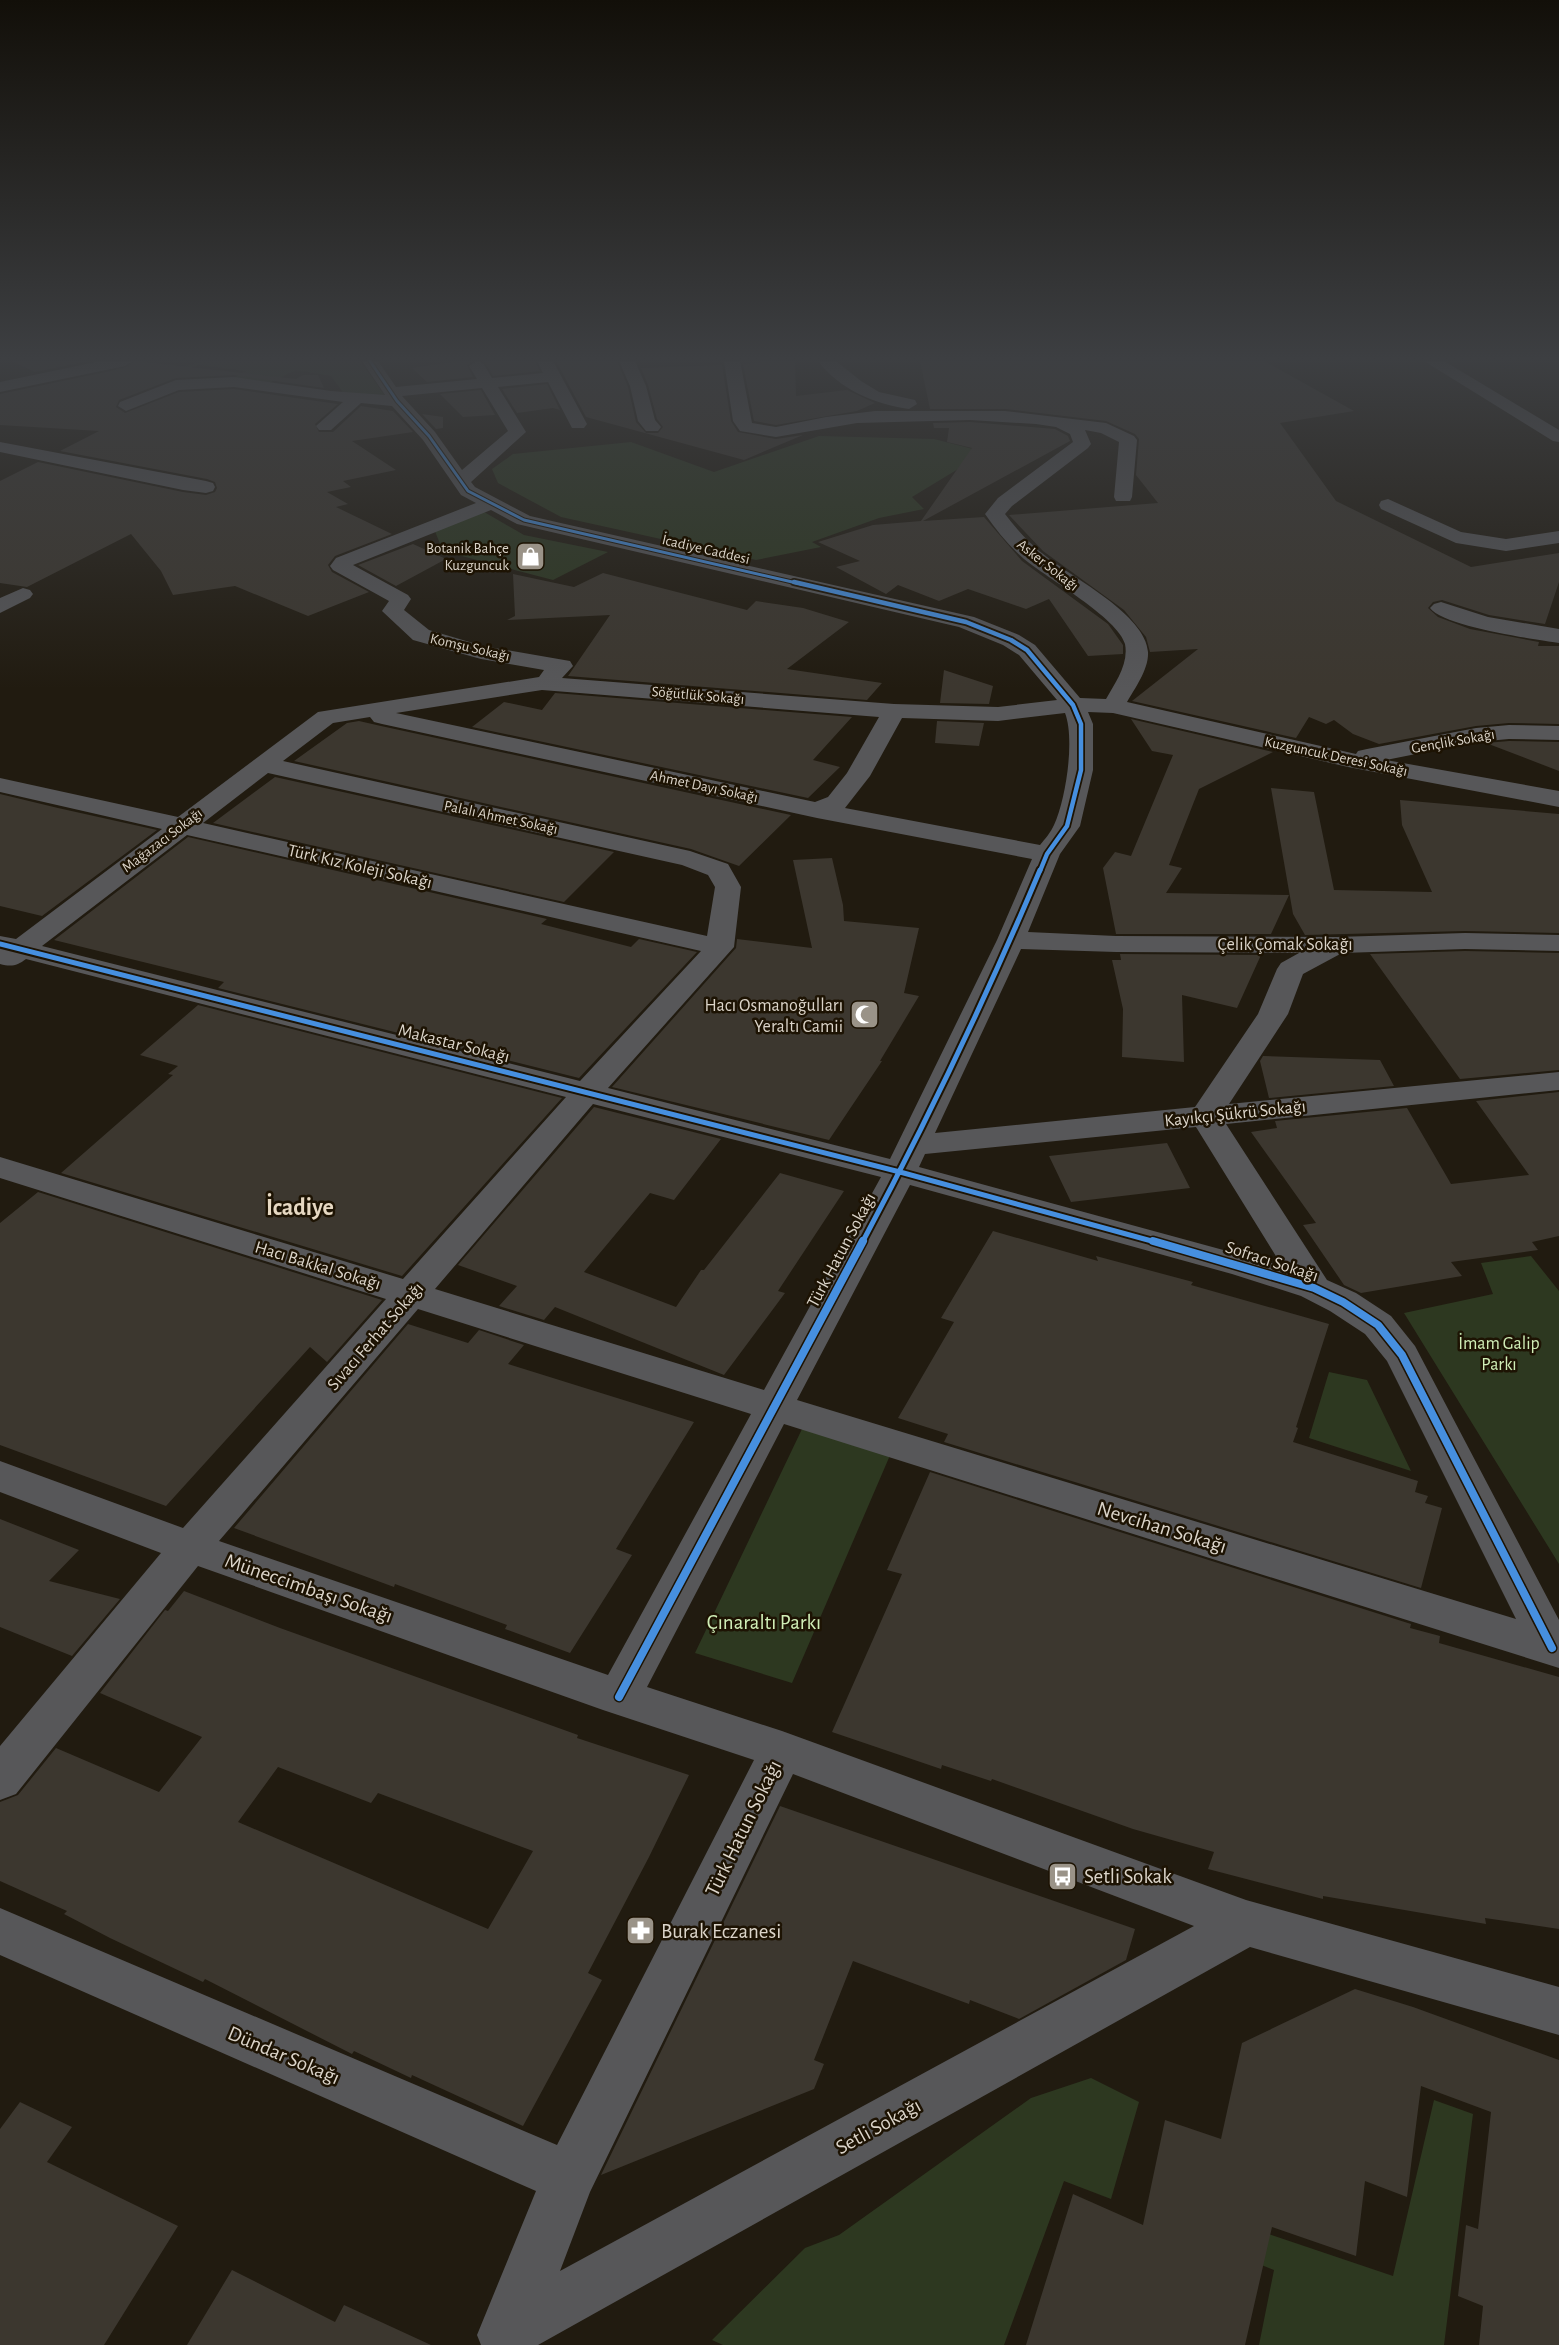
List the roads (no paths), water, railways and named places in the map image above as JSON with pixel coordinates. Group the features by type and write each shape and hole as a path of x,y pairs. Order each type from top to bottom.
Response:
{"street":[{"path":"119,470 206,487"},
{"name":"İcadiye Caddesi","path":"453,470 468,491 524,520 966,622 1011,640 1027,650 1073,705"},
{"path":"461,481 473,470"},
{"name":"Asker Sokağı","path":"1046,470 1005,501 994,514 1005,530 1045,566 1119,618 1131,635 1138,649 1135,664 1113,706"},
{"path":"1124,498 1126,470"},
{"name":"Komşu Sokağı","path":"493,503 343,562 340,566 401,599 393,611 421,635 481,652 562,666 542,683"},
{"path":"1388,505 1456,537 1506,545 1559,537"},
{"path":"0,590 23,594 0,607"},
{"path":"1441,608 1458,616 1489,624 1559,636"},
{"name":"Söğütlük Sokağı","path":"326,717 542,683 894,711 998,714 1073,705"},
{"path":"1073,705 1113,706"},
{"name":"Türk Hatun Sokağı","path":"506,2337 569,2178 782,1750 619,1696 906,1159 1011,940 1047,854 1067,826 1081,770 1081,724 1073,705"},
{"name":"Kuzguncuk Deresi Sokağı","path":"1113,706 1348,760 1559,800"},
{"path":"817,810 837,802 858,776 894,711"},
{"name":"Ahmet Dayı Sokağı","path":"362,713 817,810 1047,854"},
{"name":"Mağazacı Sokağı","path":"7,952 326,717"},
{"name":"Gençlik Sokağı","path":"1348,760 1476,735 1509,732 1559,733"},
{"name":"Palalı Ahmet Sokağı","path":"262,764 690,859 719,870 728,887 720,947"},
{"name":"Türk Kız Koleji Sokağı","path":"0,785 720,947"},
{"name":"Çelik Çomak Sokağı","path":"1011,940 1116,944 1337,945 1465,941 1559,944"},
{"path":"1314,1288 1205,1116 1274,1014 1292,969 1337,945"},
{"name":"Sıvacı Ferhat Sokağı","path":"0,1780 190,1547 587,1092 720,947"},
{"name":"Makastar Sokağı","path":"7,952 587,1092 906,1159"},
{"name":"Kayıkçı Şükrü Sokağı","path":"906,1159 1205,1116 1559,1081"},
{"name":"Sofracı Sokağı","path":"906,1159 1314,1288 1343,1302 1378,1325 1402,1355 1555,1649"},
{"name":"Hacı Bakkal Sokağı","path":"0,1167 773,1405"},
{"name":"Nevcihan Sokağı","path":"773,1405 1555,1649"},
{"name":"Müneccimbaşı Sokağı","path":"0,1476 190,1547 619,1696"},
{"path":"782,1750 1246,1923 1559,2011"},
{"name":"Setli Sokağı","path":"506,2337 1246,1923"},
{"name":"Dündar Sokağı","path":"0,1931 569,2178"}],"place":[{"name":"Botanik Bahçe Kuzguncuk","path":"530,557"},
{"name":"Hacı Osmanoğulları Yeraltı Camii","path":"864,1015"},
{"name":"Setli Sokak","path":"1063,1876"},
{"name":"Burak Eczanesi","path":"640,1931"}],"district":[{"name":"İcadiye","path":"300,1207"}],"park label":[{"name":"İmam Galip Parkı","path":"1499,1353"},
{"name":"Çınaraltı Parkı","path":"764,1622"}]}
